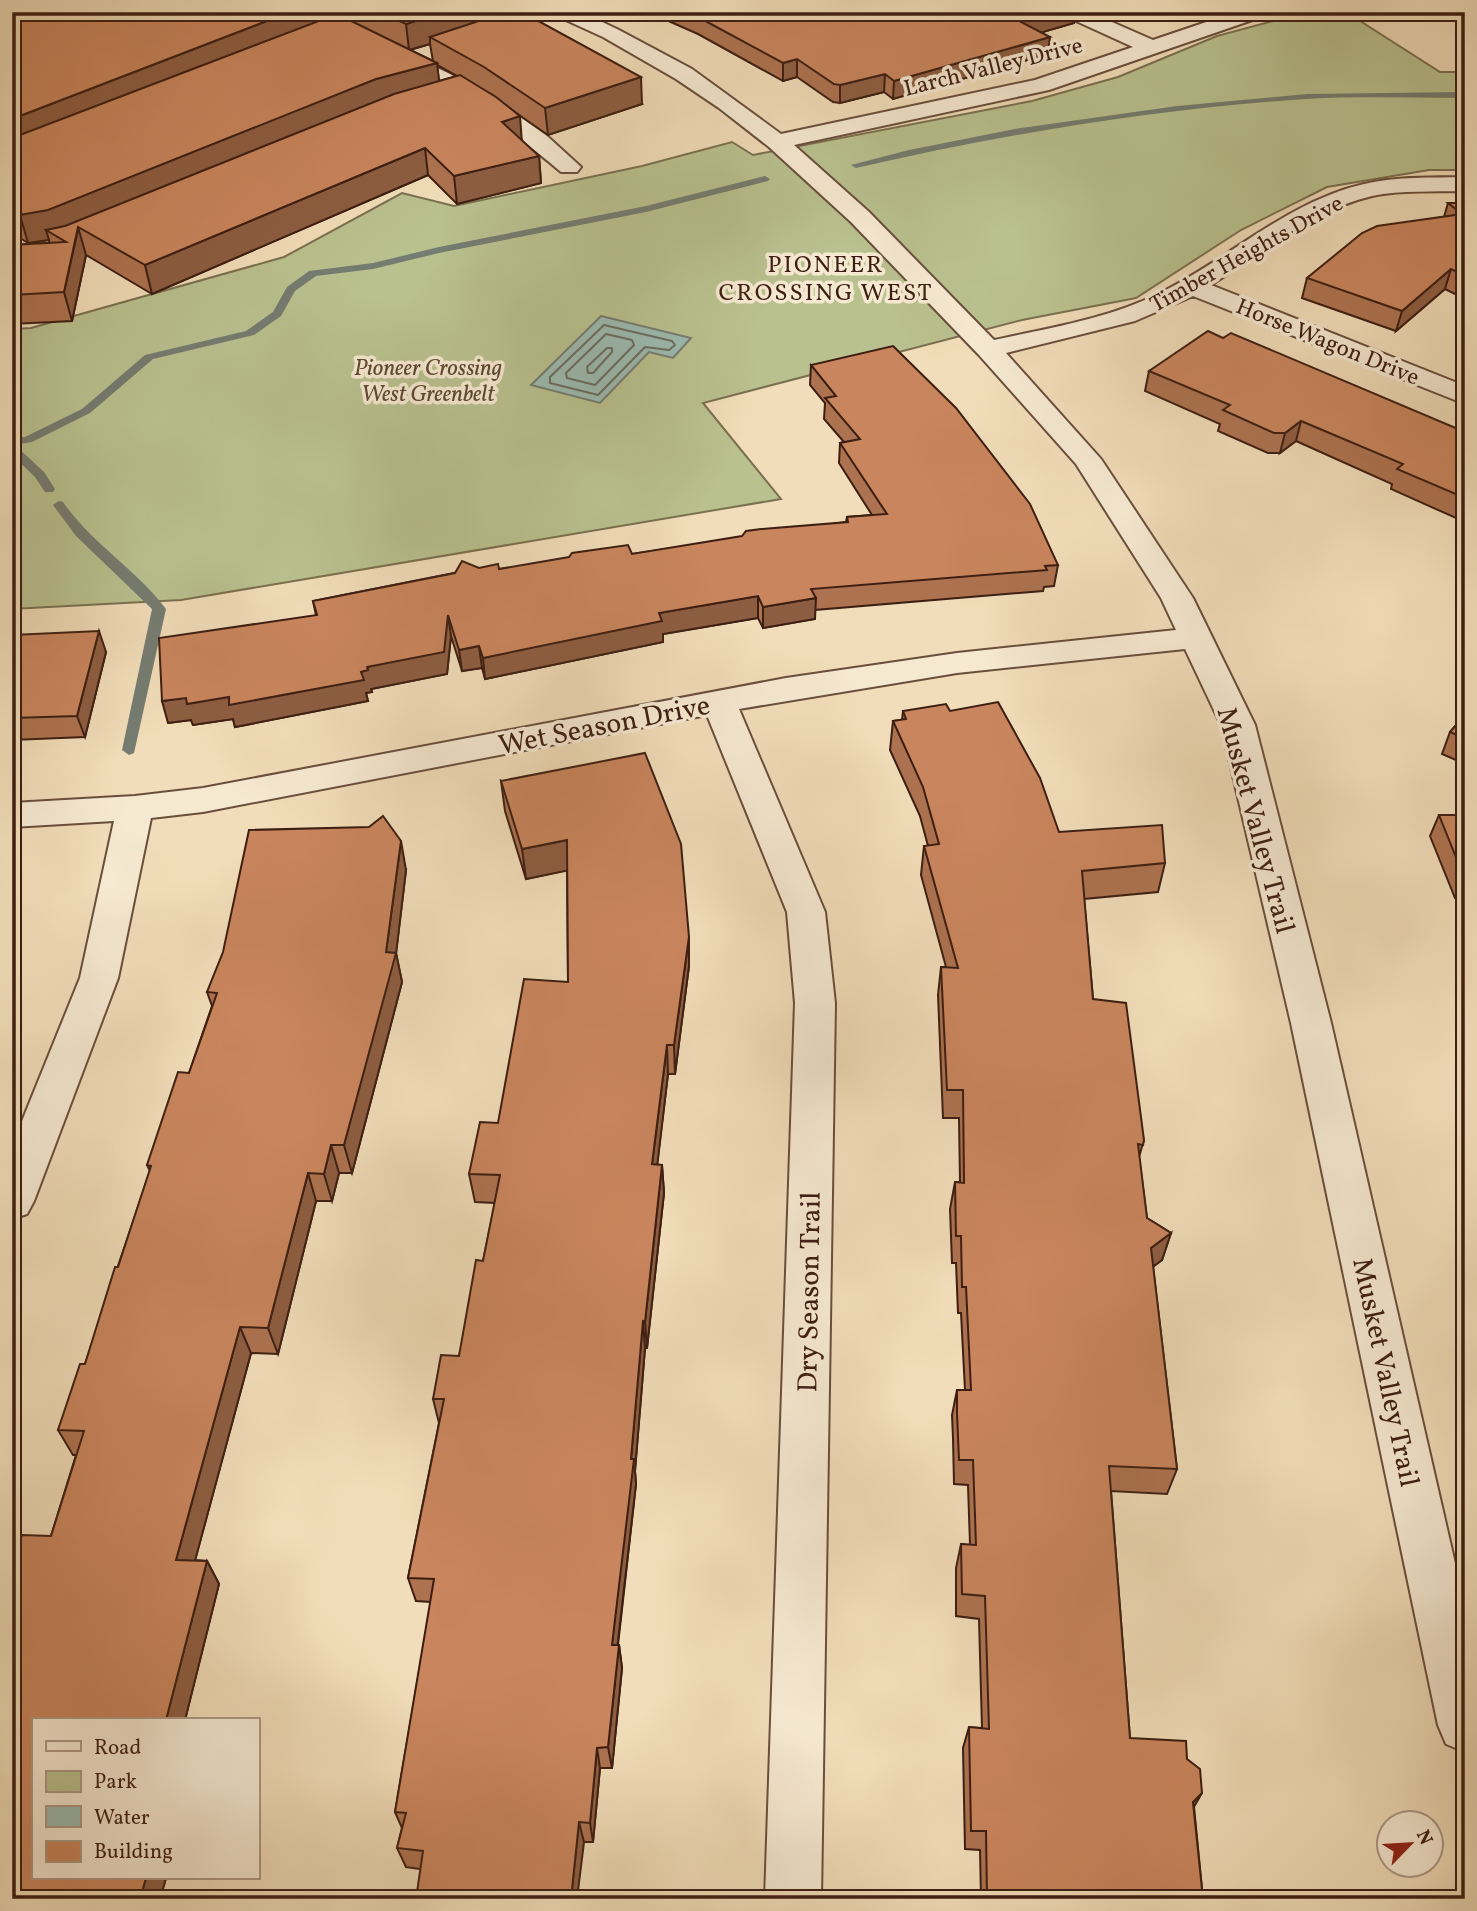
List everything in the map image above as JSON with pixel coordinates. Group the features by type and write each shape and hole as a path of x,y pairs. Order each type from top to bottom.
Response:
{"street":[{"path":"302,12 410,60 439,87 466,91 518,123 569,167"},
{"path":"1072,12 1150,47"},
{"name":"Larch Valley Drive","path":"777,142 1041,85 1081,74 1150,47 1257,12"},
{"name":"Musket Valley Trail","path":"560,20 610,33 684,74 777,142 860,216 988,349 1087,459 1177,598 1238,725 1311,1023 1458,1664 1465,1725"},
{"path":"315,40 341,30"},
{"path":"410,60 434,52"},
{"path":"439,87 462,67"},
{"name":"Timber Heights Drive","path":"988,349 1134,314 1191,286 1261,240 1326,204 1364,191 1409,185 1465,184"},
{"name":"Horse Wagon Drive","path":"1191,286 1465,396"},
{"name":"Wet Season Drive","path":"12,815 135,808 203,800 719,702 957,663 1197,638"},
{"name":"Dry Season Trail","path":"719,702 806,912 815,1003 793,1899"},
{"path":"12,1201 100,978 135,808"}],"green space":[{"name":"Pioneer Crossing West Greenbelt","path":"1307,12 1346,12 1440,72 1465,72 1465,170 1429,170 1327,187 1241,230 1136,298 1022,320 703,403 781,499 181,600 12,609 12,329 31,328 284,257 402,193 454,206 642,166 732,142 753,155 1032,101 1118,77 1217,36"}],"water":[{"path":"601,316 691,338 673,358 649,352 600,403 531,385"}],"building":[{"path":"12,12 290,12 12,119"},
{"path":"379,12 445,12 406,24"},
{"path":"506,12 522,12 641,77 545,108 484,67 430,37"},
{"path":"687,12 1053,12 1021,22 1050,37 894,81 885,74 840,85 834,84 797,59 783,63"},
{"path":"337,14 437,63 376,79 48,210 20,215 12,210 12,138"},
{"path":"460,75 496,97 520,116 502,122 539,156 454,176 425,148 145,265 78,227 64,292 12,295 12,245 66,242 46,230 65,226 394,94"},
{"path":"1448,203 1465,203 1465,276 1451,269 1402,311 1307,278 1362,233 1377,226 1462,214"},
{"path":"1208,331 1223,338 1231,333 1465,432 1465,498 1397,469 1403,464 1301,421 1285,433 1274,433 1223,410 1230,405 1149,371"},
{"path":"893,346 956,408 1030,504 1058,565 1045,566 1047,570 811,589 816,598 763,607 758,596 659,613 662,621 483,658 479,646 459,650 448,615 444,652 367,667 368,670 361,672 364,680 229,705 229,697 187,704 186,698 162,701 159,638 317,615 313,601 455,573 462,561 479,568 498,564 499,569 569,557 572,553 628,545 632,554 742,536 746,531 848,522 847,517 887,514 840,443 860,439 825,398 836,396 811,365"},
{"path":"99,631 77,716 12,718 12,635"},
{"path":"998,702 1040,778 1059,832 1162,825 1165,863 1082,871 1093,999 1126,1003 1144,1140 1143,1145 1138,1144 1147,1218 1171,1233 1151,1248 1177,1469 1109,1466 1130,1738 1186,1741 1187,1759 1200,1769 1202,1793 1193,1802 1203,1899 987,1899 986,1831 971,1831 969,1727 989,1729 985,1596 962,1594 961,1544 976,1545 973,1460 959,1460 957,1413 957,1390 971,1390 966,1287 962,1287 961,1236 956,1236 955,1182 964,1183 963,1090 947,1090 941,967 958,968 924,846 939,844 923,787 893,721 906,719 903,711 946,704 950,711"},
{"path":"1465,715 1465,739 1450,732"},
{"path":"645,753 681,844 689,937 674,1045 667,1045 652,1164 662,1165 645,1322 643,1321 631,1459 634,1459 612,1645 619,1645 608,1747 597,1748 590,1823 579,1822 571,1899 416,1899 423,1851 397,1848 406,1813 395,1812 434,1579 408,1578 444,1399 433,1399 441,1355 459,1356 476,1260 483,1261 500,1175 469,1174 480,1122 498,1123 524,979 568,982 567,840 522,849 501,781"},
{"path":"1465,809 1464,877 1439,815 1460,815"},
{"path":"383,816 401,841 386,952 396,953 344,1145 331,1145 324,1174 308,1173 268,1328 240,1327 176,1560 207,1561 167,1718 32,1718 32,1880 145,1880 140,1899 12,1899 12,1563 22,1535 51,1536 84,1431 58,1430 80,1364 85,1364 115,1267 118,1267 151,1166 147,1165 178,1072 189,1073 217,993 207,992 223,952 249,830 369,827"}],"waterway":[{"path":"856,165 1015,132 1177,108 1307,96 1465,95"},
{"path":"12,442 28,440 86,411 149,357 250,333 277,314 291,289 313,273 373,266 439,250 646,209 765,179"},
{"path":"12,448 40,475 49,489"},
{"path":"59,505 81,534 135,583 159,609 129,750"}],"district":[{"name":"PIONEER CROSSING WEST","path":"826,278"}]}
